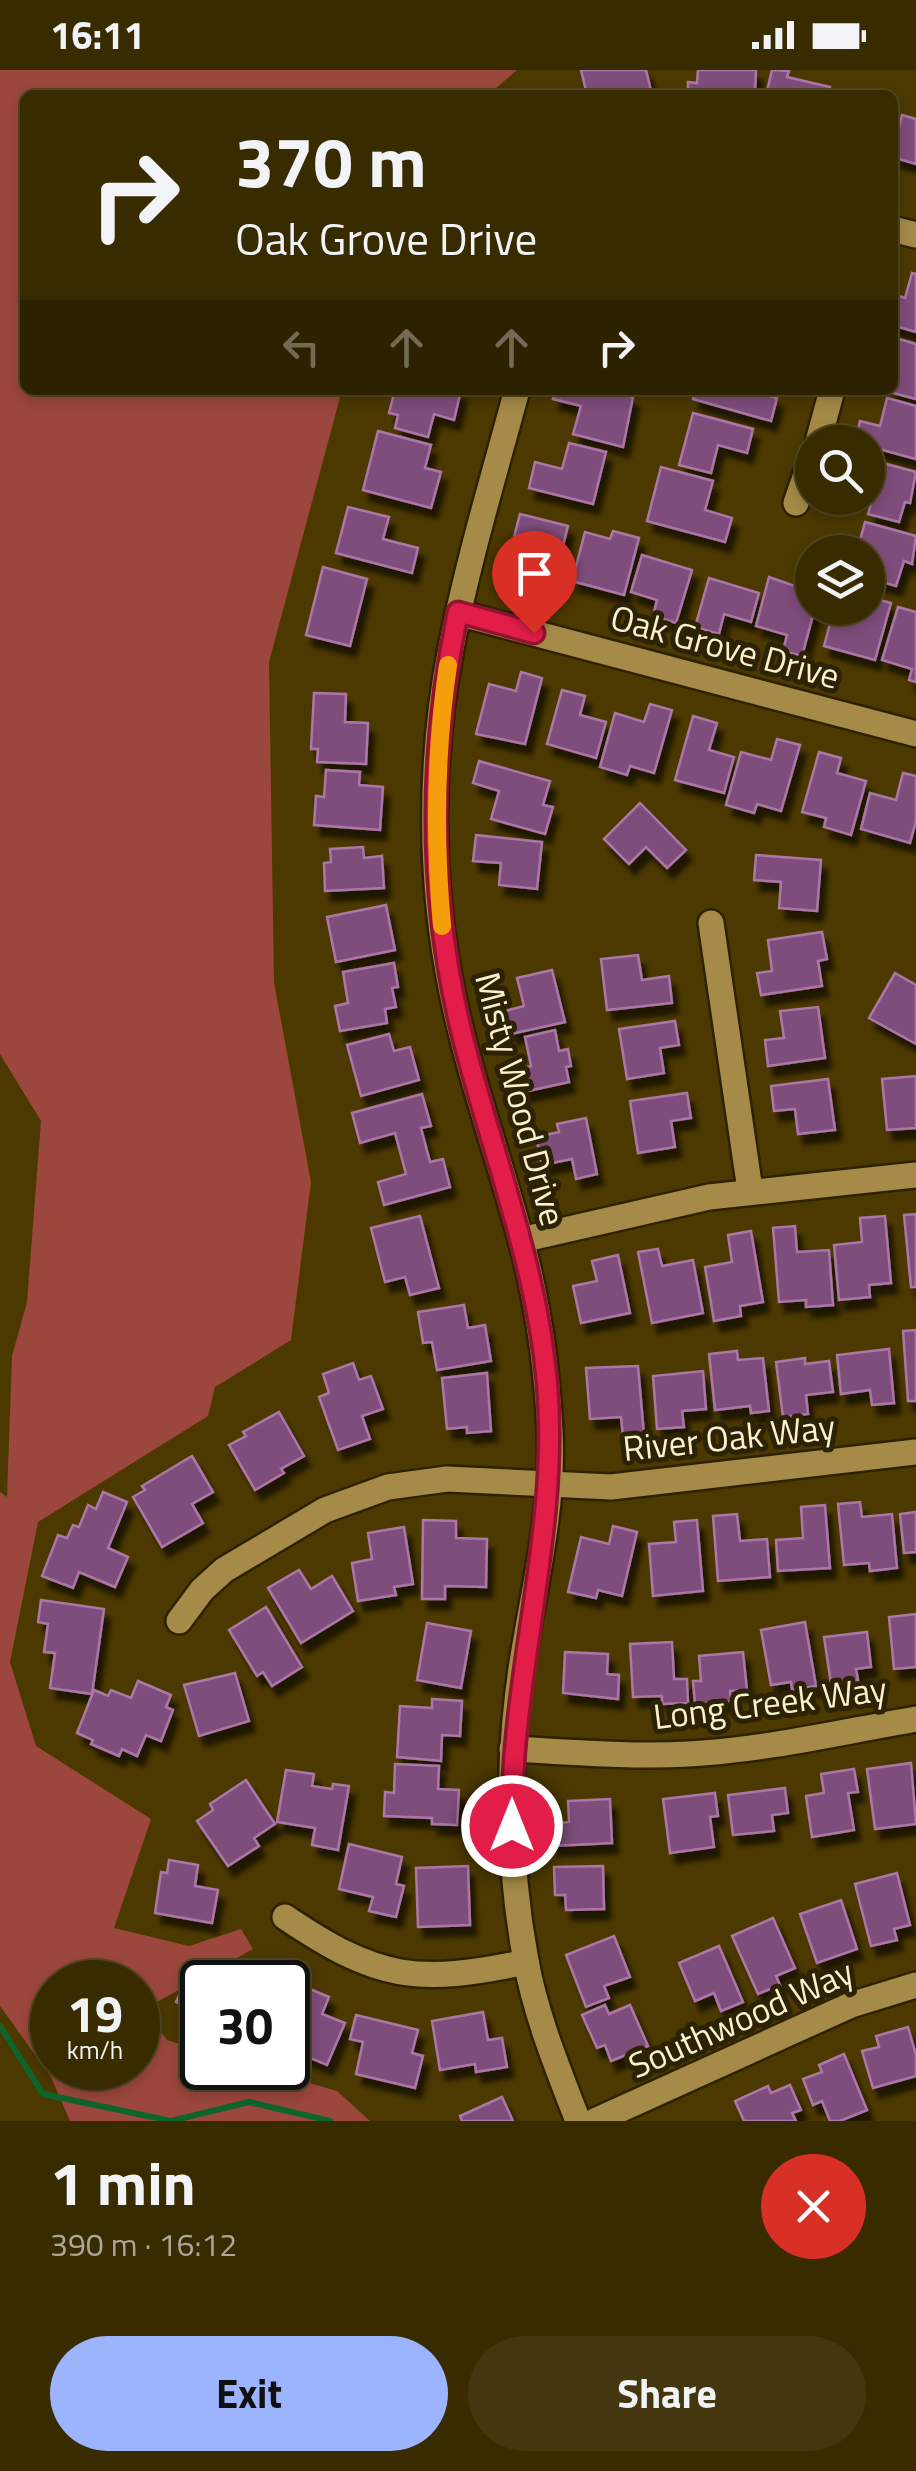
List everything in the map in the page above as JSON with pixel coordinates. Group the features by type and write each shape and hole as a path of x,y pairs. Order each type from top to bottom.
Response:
{"street":[{"name":"Misty Wood Drive","path":"516,395 458,612 438,744 436,818 442,926 452,990 521,1240 545,1363 550,1484 512,1749 512,1826 526,1962 578,2121"},
{"path":"823,425 831,395"},
{"name":"Oak Grove Drive","path":"458,612 916,734"},
{"path":"710,923 750,1190"},
{"path":"521,1240 750,1190 916,1175"},
{"name":"River Oak Way","path":"179,1621 202,1590 224,1570 325,1510 417,1481 625,1486 916,1452"},
{"name":"Long Creek Way","path":"512,1749 691,1754 916,1719"},
{"path":"285,1918 332,1949 398,1973 469,1974 526,1962"},
{"name":"Southwood Way","path":"595,2121 851,2005 916,1985"}],"shaded area":[{"path":"0,70 517,70 494,90 20,90 20,395 341,395 269,662 274,983 311,1182 291,1340 215,1387 208,1416 38,1522 10,1662 36,1746 151,1819 114,1928 189,1946 241,1929 253,1949 233,1960 180,1960 180,1989 160,2000 160,1960 30,1960 30,2048 0,2006 0,1492 7,1497 12,1356 27,1302 41,1121 0,1054"},
{"path":"160,2031 167,2040 180,2044 180,2090 310,2090 310,2083 337,2091 370,2121 70,2121 57,2090 160,2090"}],"building":[{"path":"581,70 646,70 651,90 586,90"},
{"path":"698,70 756,70 755,90 688,90 688,82 697,83"},
{"path":"772,70 789,71 787,77 830,87 829,90 767,90"},
{"path":"902,115 916,119 916,164 898,159"},
{"path":"912,273 916,274 916,332 898,327 898,296 905,298"},
{"path":"898,339 916,344 916,399 898,394"},
{"path":"394,395 460,395 454,420 434,414 428,437 395,428 398,415 389,413"},
{"path":"554,395 633,397 623,447 573,434 581,406 553,399"},
{"path":"694,395 777,398 771,421 693,399"},
{"path":"887,398 916,406 916,459 885,451 885,425 880,425"},
{"path":"693,413 753,429 747,453 718,445 711,473 679,465"},
{"path":"378,431 431,445 425,468 441,472 431,508 363,490"},
{"path":"569,443 606,452 593,504 529,488 535,462 562,469"},
{"path":"885,464 916,472 910,503 905,502 899,522 872,515 885,515"},
{"path":"661,467 713,481 705,510 732,518 725,542 647,521"},
{"path":"348,507 389,517 383,539 418,548 412,573 336,553"},
{"path":"520,514 568,526 552,589 528,583 535,558 510,552"},
{"path":"865,522 916,536 912,564 904,561 896,586 885,583 885,535 861,535"},
{"path":"613,531 639,538 624,595 572,581 585,532 610,539"},
{"path":"642,555 692,570 676,623 653,616 657,600 631,592"},
{"path":"323,567 367,579 350,646 306,635"},
{"path":"769,577 795,586 795,625 810,625 802,656 783,651 787,635 756,626"},
{"path":"709,578 759,593 751,622 724,614 719,634 695,627"},
{"path":"885,601 891,603 885,624"},
{"path":"898,607 916,612 916,682 909,680 912,669 882,660"},
{"path":"830,625 885,625 875,660 824,646"},
{"path":"521,672 542,678 525,744 476,734 489,684 516,691"},
{"path":"562,690 585,696 580,715 606,722 596,758 547,744"},
{"path":"314,693 346,694 345,722 368,723 366,764 317,762 318,749 311,749"},
{"path":"650,704 672,710 654,773 630,766 627,775 600,767 615,713 644,722"},
{"path":"693,716 717,723 709,750 734,757 724,793 675,780"},
{"path":"777,739 800,745 781,811 757,804 754,813 726,805 741,752 771,760"},
{"path":"819,752 841,758 837,773 866,781 851,835 824,827 826,818 802,812"},
{"path":"479,761 550,781 543,805 553,807 545,834 491,819 499,791 473,783"},
{"path":"326,770 360,772 359,785 383,787 380,830 314,825 316,796 324,797"},
{"path":"903,773 916,776 916,821 910,843 861,829 870,793 896,800"},
{"path":"640,803 686,850 667,868 646,847 629,864 604,839"},
{"path":"476,835 542,842 537,889 499,885 501,863 473,861"},
{"path":"363,847 364,858 382,856 384,888 325,891 324,863 331,862 330,849"},
{"path":"756,855 821,860 817,911 779,908 781,882 754,880"},
{"path":"386,905 395,950 336,962 327,917"},
{"path":"822,932 827,959 818,961 822,986 761,995 757,973 772,971 768,940"},
{"path":"638,955 642,980 669,976 672,1003 607,1010 601,959"},
{"path":"394,963 398,987 392,988 396,1007 385,1009 387,1023 340,1031 335,1006 348,1003 343,972"},
{"path":"552,970 565,1022 511,1034 505,1011 524,1006 517,978"},
{"path":"895,973 916,985 916,1044 869,1018"},
{"path":"818,1007 825,1058 768,1066 765,1040 784,1038 780,1011"},
{"path":"675,1021 679,1045 660,1048 664,1073 627,1079 619,1029"},
{"path":"555,1030 559,1051 568,1049 569,1082 519,1093 514,1070 531,1066 525,1037"},
{"path":"389,1034 394,1051 410,1047 419,1080 361,1096 347,1045"},
{"path":"916,1076 916,1128 887,1130 882,1079"},
{"path":"828,1079 835,1130 798,1134 795,1109 774,1111 771,1086"},
{"path":"687,1093 691,1118 671,1121 675,1147 638,1153 630,1101"},
{"path":"422,1094 431,1126 421,1128 430,1162 443,1159 450,1187 384,1205 378,1182 406,1174 395,1133 360,1143 352,1113"},
{"path":"586,1118 597,1174 576,1179 572,1159 542,1165 536,1137 559,1132 557,1124"},
{"path":"916,1214 916,1287 911,1287 904,1215"},
{"path":"420,1216 439,1288 410,1295 405,1277 385,1282 371,1228"},
{"path":"885,1216 891,1283 869,1285 870,1297 839,1300 834,1245 862,1242 860,1218"},
{"path":"795,1226 797,1252 829,1250 833,1305 806,1307 806,1300 779,1302 773,1228"},
{"path":"751,1231 763,1302 740,1306 741,1316 714,1321 705,1267 732,1262 728,1235"},
{"path":"658,1249 662,1266 693,1260 703,1313 652,1323 638,1252"},
{"path":"618,1255 630,1313 581,1323 573,1286 597,1281 592,1261"},
{"path":"464,1305 468,1328 485,1325 491,1361 437,1370 432,1342 423,1343 418,1312"},
{"path":"916,1330 916,1401 908,1401 903,1331"},
{"path":"889,1349 894,1403 872,1405 870,1390 841,1394 837,1355"},
{"path":"737,1351 738,1360 763,1358 769,1411 751,1413 750,1406 715,1410 709,1354"},
{"path":"805,1358 805,1364 829,1361 833,1392 806,1395 808,1414 783,1417 776,1362"},
{"path":"353,1363 359,1380 371,1376 383,1409 362,1416 370,1439 338,1450 319,1397 329,1393 323,1374"},
{"path":"638,1366 644,1435 623,1436 621,1417 590,1419 586,1368"},
{"path":"703,1371 706,1409 682,1411 684,1427 657,1429 653,1376"},
{"path":"487,1373 491,1431 467,1433 467,1427 447,1429 442,1378"},
{"path":"279,1412 304,1456 255,1490 229,1445 246,1436 243,1432"},
{"path":"192,1456 213,1492 192,1504 203,1523 162,1547 133,1497 145,1490 142,1486"},
{"path":"103,1492 127,1502 108,1548 128,1557 115,1587 79,1572 73,1588 42,1576 58,1535 67,1538 73,1525 79,1527 88,1505 96,1509"},
{"path":"860,1502 862,1517 892,1514 897,1568 870,1571 869,1563 844,1565 838,1504"},
{"path":"825,1505 830,1568 778,1571 776,1540 803,1538 801,1507"},
{"path":"916,1512 916,1552 904,1553 900,1514"},
{"path":"737,1514 740,1541 767,1539 770,1577 718,1581 713,1516"},
{"path":"423,1520 456,1521 456,1538 487,1539 486,1587 445,1586 445,1599 422,1599"},
{"path":"697,1520 703,1591 653,1596 649,1544 676,1542 674,1522"},
{"path":"613,1526 637,1532 622,1596 598,1590 596,1598 568,1592 581,1537 609,1544"},
{"path":"404,1527 413,1584 394,1587 396,1595 358,1601 352,1563 372,1559 368,1533"},
{"path":"299,1570 311,1589 332,1576 353,1611 301,1643 268,1588"},
{"path":"41,1600 104,1609 92,1694 50,1688 55,1653 44,1652 48,1624 38,1622"},
{"path":"266,1607 302,1667 272,1686 263,1672 257,1676 229,1630"},
{"path":"916,1614 916,1667 894,1669 889,1617"},
{"path":"805,1622 816,1686 792,1690 791,1682 771,1685 761,1630"},
{"path":"427,1623 471,1631 461,1688 417,1680"},
{"path":"867,1632 871,1667 856,1669 858,1680 831,1684 824,1637"},
{"path":"672,1642 674,1679 687,1679 688,1703 662,1704 662,1696 633,1697 630,1644"},
{"path":"565,1652 608,1654 607,1674 619,1675 618,1699 563,1693"},
{"path":"743,1652 747,1690 730,1691 731,1701 695,1704 693,1681 701,1681 699,1656"},
{"path":"235,1673 249,1721 199,1736 184,1685"},
{"path":"138,1681 171,1695 166,1707 173,1710 161,1741 146,1735 137,1756 122,1749 119,1756 77,1733 94,1690 108,1696 111,1690 131,1698"},
{"path":"432,1699 462,1701 460,1736 442,1735 441,1761 397,1757 400,1706 432,1708"},
{"path":"911,1763 916,1824 875,1829 867,1769"},
{"path":"395,1764 439,1766 438,1789 459,1790 457,1825 432,1824 432,1818 384,1816 385,1792 394,1793"},
{"path":"854,1769 858,1792 848,1793 854,1830 812,1837 806,1796 824,1793 821,1774"},
{"path":"286,1770 314,1774 312,1786 349,1786 338,1850 312,1845 315,1828 277,1822"},
{"path":"246,1780 275,1824 254,1838 259,1846 228,1866 197,1821 213,1810 210,1804"},
{"path":"785,1788 788,1813 772,1815 774,1831 733,1835 728,1795"},
{"path":"715,1793 718,1816 710,1817 714,1847 670,1853 663,1799"},
{"path":"610,1799 612,1843 553,1846 551,1824 569,1822 568,1801"},
{"path":"349,1844 402,1857 396,1884 404,1886 396,1917 369,1911 373,1897 339,1889"},
{"path":"169,1860 198,1865 195,1886 218,1890 212,1923 155,1913 161,1872 167,1873"},
{"path":"468,1866 470,1925 418,1927 416,1868"},
{"path":"603,1866 604,1909 566,1910 565,1895 555,1895 554,1867"},
{"path":"897,1873 910,1925 894,1929 897,1940 871,1946 855,1884"},
{"path":"841,1900 857,1949 817,1963 800,1914"},
{"path":"773,1918 795,1968 776,1976 780,1985 758,1994 732,1936"},
{"path":"614,1936 630,1977 604,1986 609,1998 586,2007 566,1955"},
{"path":"719,1946 743,2002 721,2011 714,1993 695,2001 679,1963"},
{"path":"310,1989 329,1997 322,2014 345,2023 327,2065 310,2058"},
{"path":"605,2005 609,2014 630,2005 648,2046 611,2061 605,2045 597,2048 582,2015"},
{"path":"483,2012 488,2040 502,2038 507,2067 476,2072 475,2064 440,2070 432,2021"},
{"path":"356,2015 418,2030 412,2053 423,2056 415,2088 356,2074 363,2042 350,2039"},
{"path":"908,2027 916,2055 916,2076 873,2088 862,2051 879,2047 876,2036"},
{"path":"844,2054 867,2110 830,2121 822,2101 813,2105 803,2079 822,2072 819,2065"},
{"path":"790,2085 801,2110 792,2113 796,2121 744,2121 735,2101 768,2086 771,2093"},
{"path":"502,2097 513,2121 462,2121 460,2116"}],"waterway":[{"path":"0,2026 43,2094 171,2121 249,2102 330,2121"}],"slow traffic":[{"path":"442,926 435,803 448,665"}],"route":[{"path":"512,1826 512,1749 550,1484 547,1380 532,1284 452,990 436,864 435,803 440,719 458,612 534,633"}]}
